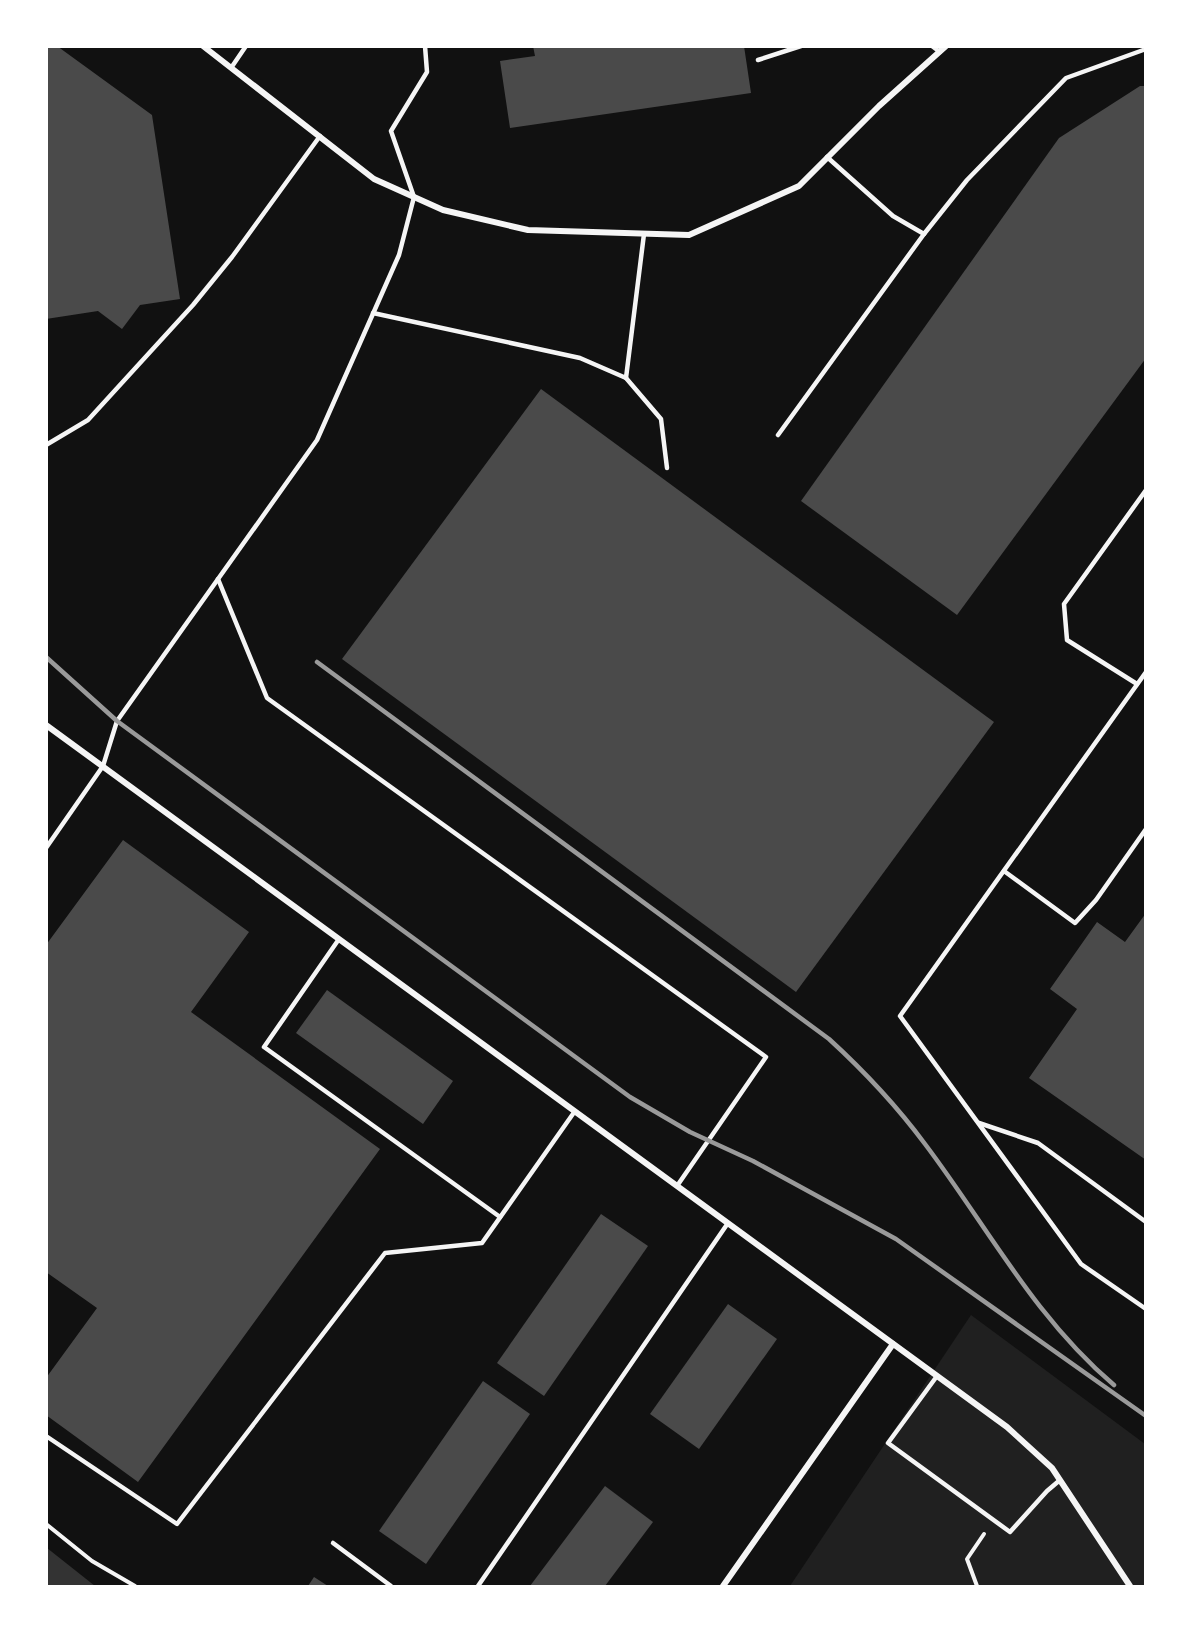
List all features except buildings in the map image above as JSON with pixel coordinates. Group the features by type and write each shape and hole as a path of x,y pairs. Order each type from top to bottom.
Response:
{"street":[{"path":"203,46 374,179 443,210 528,230 689,235 799,186 946,46"},
{"path":"46,725 1007,1427 1052,1468 1130,1587"},
{"path":"723,1587 892,1344"}],"lane":[{"path":"231,68 246,46"},
{"path":"46,848 103,766 117,721 317,440 399,255 414,196 391,131 427,72 425,46"},
{"path":"758,60 801,46"},
{"path":"932,46 940,52"},
{"path":"778,435 966,180 1066,78 1146,49"},
{"path":"46,445 88,420 193,305 232,257 320,136"},
{"path":"827,157 893,216 924,234"},
{"path":"626,378 644,234"},
{"path":"373,313 580,358 626,378 661,419 667,468"},
{"path":"1137,684 1067,640 1064,604 1146,490"},
{"path":"218,579 267,698 766,1057 676,1186"},
{"path":"1146,672 900,1016 1081,1264 1146,1309"},
{"path":"1004,871 1075,923 1096,900 1146,829"},
{"path":"339,939 264,1047 500,1217"},
{"path":"46,1436 177,1524 385,1252 482,1243 574,1111"},
{"path":"979,1123 1038,1143 1146,1222"},
{"path":"478,1587 728,1223"},
{"path":"937,1376 888,1443 1010,1532 1060,1480"},
{"path":"333,1544 392,1587"}],"path":[{"path":"977,1587 967,1559 994,1519"},
{"path":"46,1524 92,1562 135,1587"}],"shaded area":[{"path":"971,1315 1145,1444 1145,1586 790,1586"},
{"path":"47,1548 95,1586 47,1586"}],"railway":[{"path":"46,657 117,721 630,1097 690,1132 753,1161 896,1239 1146,1416"},
{"path":"317,662 829,1039 903,1116 948,1175 1035,1300 1085,1358 1114,1385"}]}
